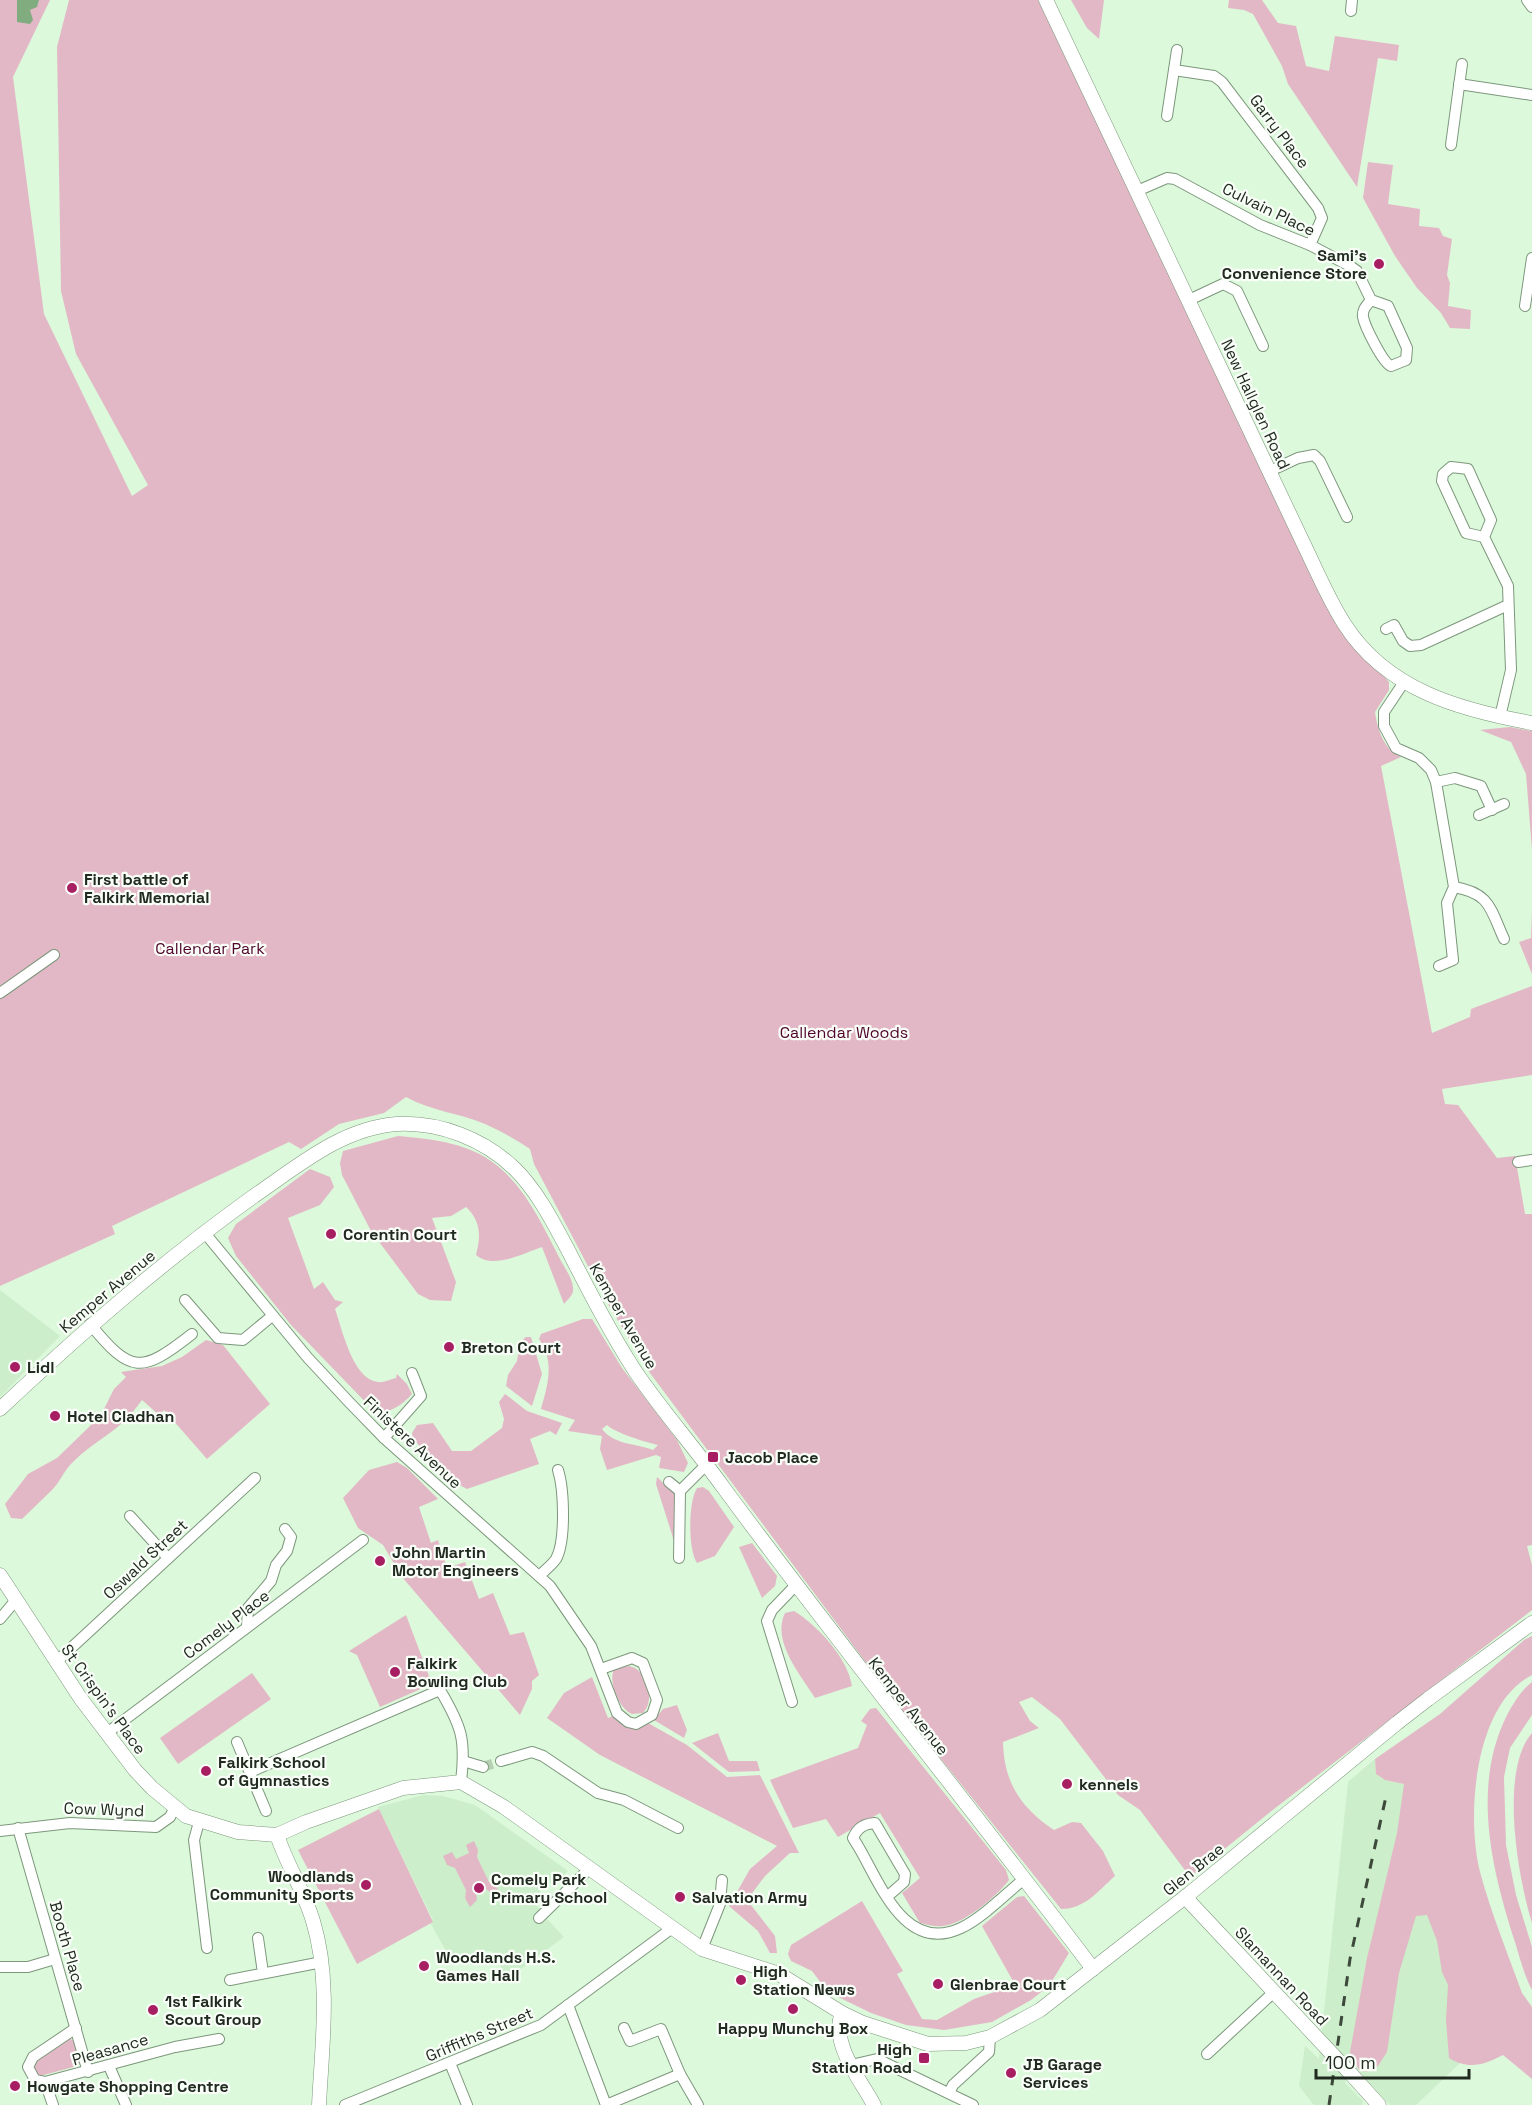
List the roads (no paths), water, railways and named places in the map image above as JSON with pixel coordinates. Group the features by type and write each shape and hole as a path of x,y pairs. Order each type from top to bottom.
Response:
{"street":[{"name":"New Hallglen Road","path":"1046,0 1320,578 1346,626 1372,657 1404,682 1428,695 1500,717 1532,723"},
{"path":"1527,0 1532,7"},
{"path":"1167,117 1177,50"},
{"path":"1450,145 1462,64"},
{"name":"Garry Place","path":"1174,70 1214,76 1232,93 1318,208 1322,218 1310,245"},
{"path":"1459,84 1532,95"},
{"name":"Culvain Place","path":"1137,191 1167,178 1175,179 1260,225 1310,245 1357,271 1371,300 1388,306 1407,348 1406,360 1391,366 1383,360 1363,316 1371,300"},
{"path":"1525,306 1532,258"},
{"path":"1189,300 1223,284 1237,291 1263,346"},
{"path":"1270,471 1298,458 1314,455 1320,461 1347,517"},
{"path":"1484,537 1466,533 1442,481 1443,474 1451,467 1468,469 1491,520 1484,537 1508,586 1511,670 1500,717"},
{"path":"1386,629 1394,625 1403,641 1410,646 1421,645 1508,605"},
{"path":"1404,682 1384,712 1384,726 1396,748 1419,758 1431,770 1436,783 1454,887 1447,903 1453,960 1440,966"},
{"path":"1436,783 1455,778 1481,786 1492,810"},
{"path":"1479,815 1504,804"},
{"path":"1454,887 1471,890 1486,900 1504,939"},
{"path":"0,993 54,955"},
{"name":"Kemper Avenue","path":"0,1409 90,1324 204,1232 310,1157 357,1133 381,1126 411,1125 440,1128 472,1139 512,1167 537,1197 635,1370 707,1464 795,1586 1093,1969"},
{"path":"1518,1161 1532,1160"},
{"name":"Finistere Avenue","path":"204,1232 272,1316 328,1380 384,1438 550,1586 579,1625 602,1669 621,1717 636,1724 646,1720 655,1709 657,1700 643,1663 632,1658 602,1669"},
{"path":"184,1300 218,1338 243,1340 272,1316"},
{"path":"90,1324 115,1354 127,1361 154,1361 192,1334"},
{"path":"384,1438 422,1396 412,1373"},
{"path":"679,1558 680,1491 707,1464"},
{"path":"539,1576 555,1560 560,1546 563,1486 558,1470"},
{"name":"Oswald Street","path":"56,1662 255,1478"},
{"path":"669,1482 680,1491"},
{"path":"130,1516 168,1558"},
{"path":"247,1627 248,1608 272,1581 276,1565 287,1551 291,1537 285,1529"},
{"name":"Comely Place","path":"107,1733 363,1540"},
{"name":"St Crispin's Place","path":"0,1575 56,1662 107,1733 135,1770 174,1809"},
{"path":"792,1702 768,1621 772,1610 795,1586"},
{"path":"0,1619 15,1601"},
{"name":"Glen Brae","path":"842,2013 883,2031 928,2044 966,2043 990,2037 1040,2010 1185,1897 1397,1723 1532,1623"},
{"path":"250,1772 440,1690 454,1713 465,1742 461,1782"},
{"path":"237,1742 266,1811"},
{"path":"501,1761 531,1752 543,1756 598,1793 624,1800 678,1828"},
{"path":"463,1761 483,1767"},
{"path":"174,1809 199,1822 238,1833 277,1835 386,1793 431,1784 461,1782 504,1807 671,1929 702,1949 779,1974 842,2013 838,2026 851,2065 874,2105"},
{"name":"Cow Wynd","path":"0,1831 70,1823 156,1827 170,1817 174,1809"},
{"path":"199,1822 194,1840 207,1948"},
{"path":"888,1896 904,1882 905,1874 875,1823 866,1824 857,1830 853,1839 900,1916 915,1930 939,1934 962,1928 1024,1879"},
{"name":"Booth Place","path":"18,1828 88,2072"},
{"path":"277,1835 312,1919 322,1962 323,2020 319,2105"},
{"path":"539,1918 590,1868"},
{"path":"702,1949 718,1912 722,1880"},
{"name":"Slamannan Road","path":"1185,1897 1379,2105"},
{"name":"Griffiths Street","path":"345,2105 541,2025 671,1929"},
{"path":"258,1938 263,1973"},
{"path":"0,1967 36,1965 55,1959"},
{"path":"230,1980 322,1962"},
{"path":"1207,2054 1274,1992"},
{"path":"568,2005 606,2105 680,2074"},
{"path":"52,2105 45,2082 31,2077 28,2067 30,2061 76,2028"},
{"path":"624,2028 630,2041 661,2028 680,2074 698,2105"},
{"path":"949,2092 953,2085 988,2052 990,2037"},
{"name":"Pleasance","path":"45,2082 175,2047 219,2039"},
{"path":"851,2065 877,2058 973,2105"},
{"path":"450,2063 467,2105"},
{"path":"110,2066 126,2105"}],"tunnel":[{"path":"483,1767 501,1761"}],"railway":[{"path":"1329,2105 1350,1959 1387,1792"}],"place":[{"name":"Sami's Convenience Store","path":"1379,264"},
{"name":"First battle of Falkirk Memorial","path":"72,888"},
{"name":"Corentin Court","path":"331,1234"},
{"name":"Breton Court","path":"449,1347"},
{"name":"Lidl","path":"15,1367"},
{"name":"Hotel Cladhan","path":"55,1416"},
{"name":"Jacob Place","path":"713,1457"},
{"name":"John Martin Motor Engineers","path":"380,1561"},
{"name":"Falkirk Bowling Club","path":"395,1672"},
{"name":"Falkirk School of Gymnastics","path":"206,1771"},
{"name":"kennels","path":"1067,1784"},
{"name":"Woodlands Community Sports","path":"366,1885"},
{"name":"Comely Park Primary School","path":"479,1888"},
{"name":"Salvation Army","path":"680,1897"},
{"name":"Woodlands H.S. Games Hall","path":"424,1966"},
{"name":"High Station News","path":"741,1980"},
{"name":"Glenbrae Court","path":"938,1984"},
{"name":"Happy Munchy Box","path":"793,2009"},
{"name":"1st Falkirk Scout Group","path":"153,2010"},
{"name":"High Station Road","path":"924,2058"},
{"name":"JB Garage Services","path":"1011,2073"},
{"name":"Howgate Shopping Centre","path":"15,2086"}],"park label":[{"name":"Callendar Park","path":"210,948"},
{"name":"Callendar Woods","path":"844,1032"}]}
